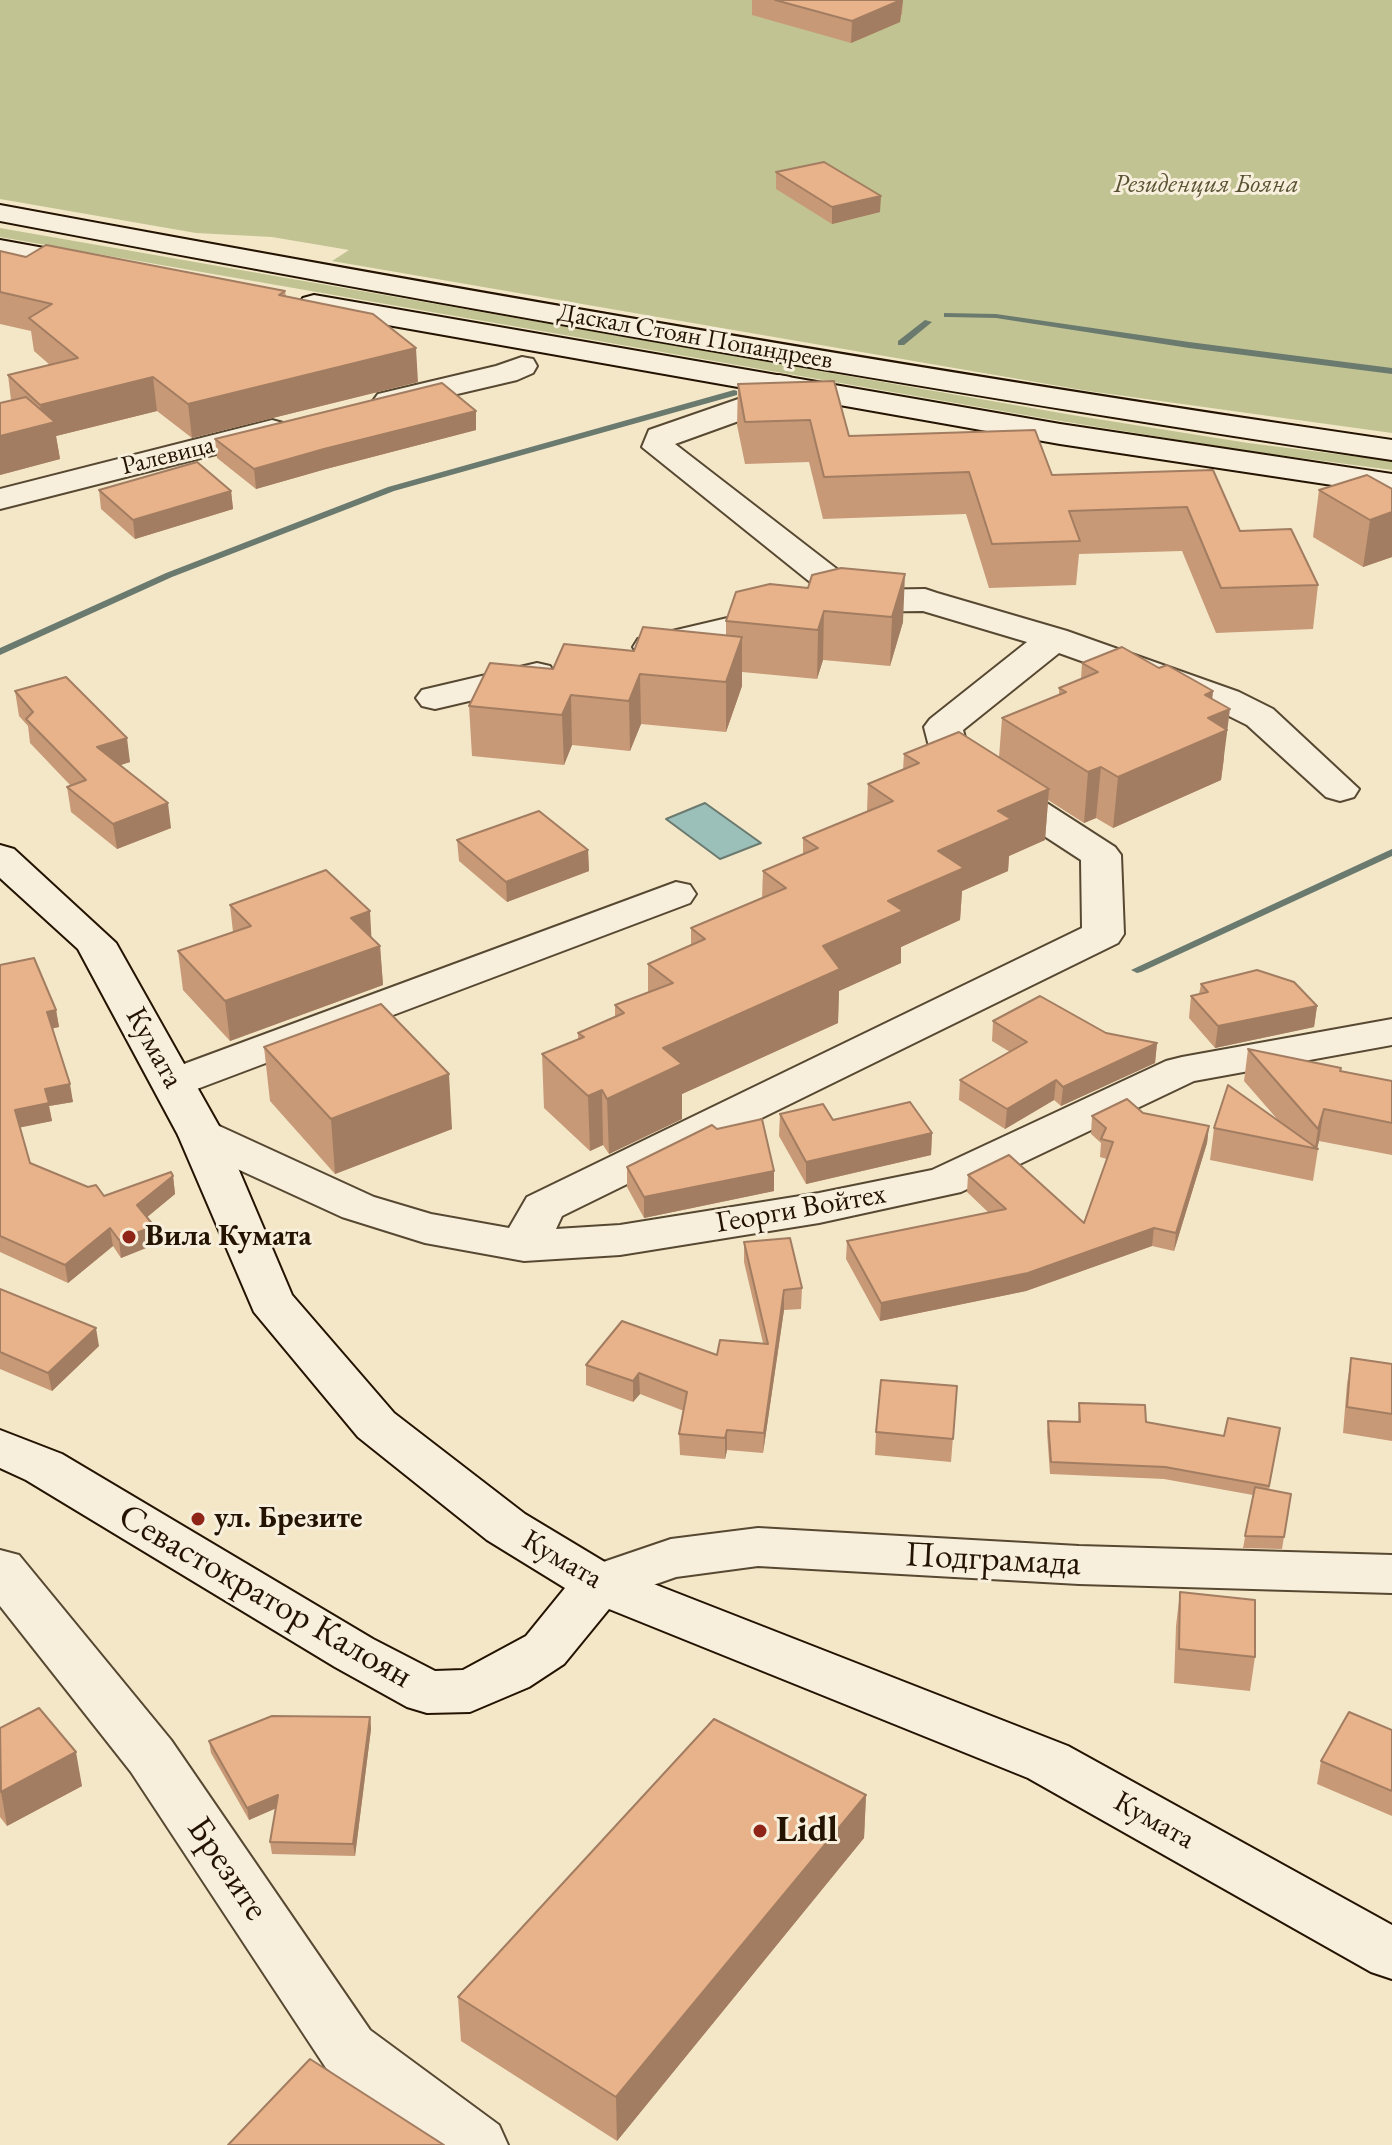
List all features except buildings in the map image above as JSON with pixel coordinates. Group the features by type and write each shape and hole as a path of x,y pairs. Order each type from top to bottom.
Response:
{"street":[{"name":"Даскал Стоян Попандреев","path":"0,213 1087,406 1392,450"},
{"path":"0,249 124,271"},
{"name":"Даскал Стоян Попандреев","path":"279,298 1060,434 1392,484"},
{"path":"353,410 506,373 522,366"},
{"name":"Даскал Стоян Попандреев","path":"779,384 761,402 660,437 658,447 853,599"},
{"name":"Ралевица","path":"0,499 307,422"},
{"path":"621,654 853,599 925,600 1226,700 1260,717 1340,789"},
{"path":"524,1246 543,1207 1103,934 1101,855 951,758 943,727 1049,643"},
{"path":"435,698 574,665"},
{"name":"Кумата","path":"0,857 95,943 201,1135 271,1301 376,1425 506,1527 599,1584 1048,1762 1392,1954"},
{"path":"173,1083 676,894"},
{"name":"Георги Войтех","path":"201,1135 358,1207 425,1228 524,1246 620,1240 819,1208 945,1182 1182,1070 1392,1032"},
{"name":"Севастократор Калоян","path":"0,1448 44,1467 354,1653 427,1692 470,1691 545,1650 599,1584"},
{"name":"Подграмада","path":"599,1584 671,1558 758,1547 1079,1565 1392,1574"},
{"name":"Брезите","path":"0,1569 151,1756 348,2049 476,2145"}],"green space":[{"name":"Резиденция Бояна","path":"0,0 1392,0 1392,433 1088,391 332,261 349,250 272,237 196,233 0,199"},
{"path":"0,228 1072,415 1248,443 1392,461 1392,470 1042,418 0,237"}],"water":[{"path":"705,803 761,843 720,859 666,819"}],"waterway":[{"path":"947,315 996,316 1392,371"},
{"path":"901,343 928,322"},
{"path":"0,652 169,575 391,489 734,393"},
{"path":"1137,970 1392,852"}],"place":[{"name":"Вила Кумата","path":"129,1237"},
{"name":"ул. Брезите","path":"198,1519"},
{"name":"Lidl","path":"760,1831"}]}
